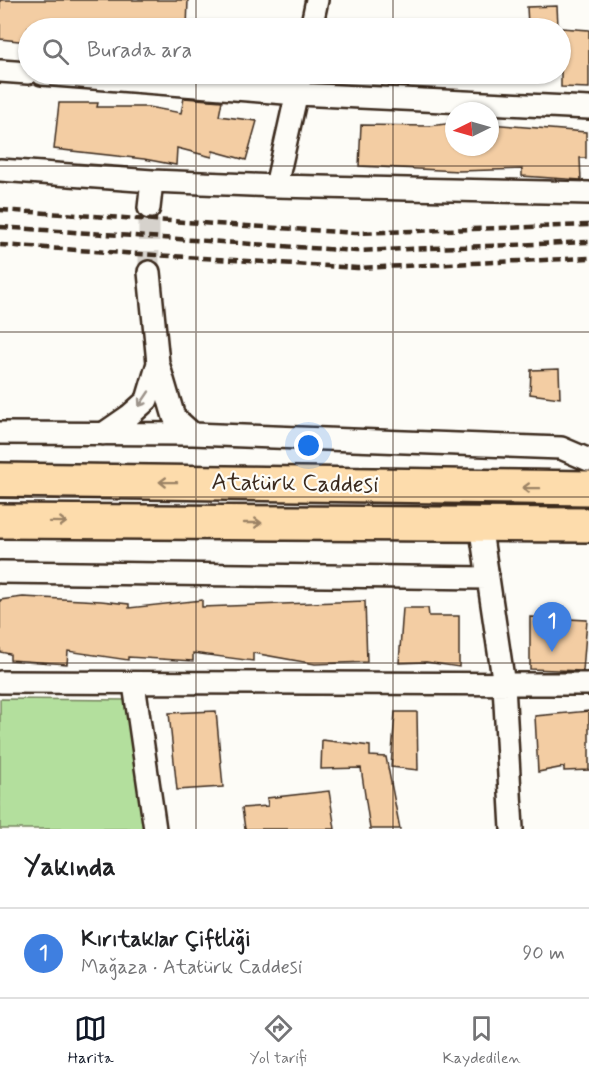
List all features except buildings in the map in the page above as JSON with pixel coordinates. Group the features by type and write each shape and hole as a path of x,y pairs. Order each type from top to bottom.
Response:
{"highway":[{"name":"Atatürk Caddesi","path":"0,480 589,488"},
{"name":"Atatürk Caddesi","path":"0,521 589,525"}],"street":[{"path":"313,18 317,0"},
{"path":"0,71 18,72"},
{"path":"170,84 297,94 589,108"},
{"path":"276,186 299,84"},
{"path":"0,170 153,181 276,186 452,192 563,191 589,193"},
{"path":"150,208 153,181"},
{"path":"148,272 158,363 174,417 193,434"},
{"path":"103,434 147,400 158,363"},
{"path":"0,433 193,434 561,448 589,460"},
{"path":"480,524 486,578 504,685 512,829"},
{"path":"0,572 486,578"},
{"path":"0,682 589,684"},
{"path":"134,684 155,829"}],"green space":[{"path":"0,699 131,700 146,829 0,829"}],"tunnel":[{"path":"149,208 149,272"}],"railway":[{"path":"0,210 356,233 589,225"},
{"path":"0,227 356,251 589,242"},
{"path":"0,245 357,268 589,258"}],"place":[{"name":"Kırıtaklar Çiftliği","path":"552,652"}]}
